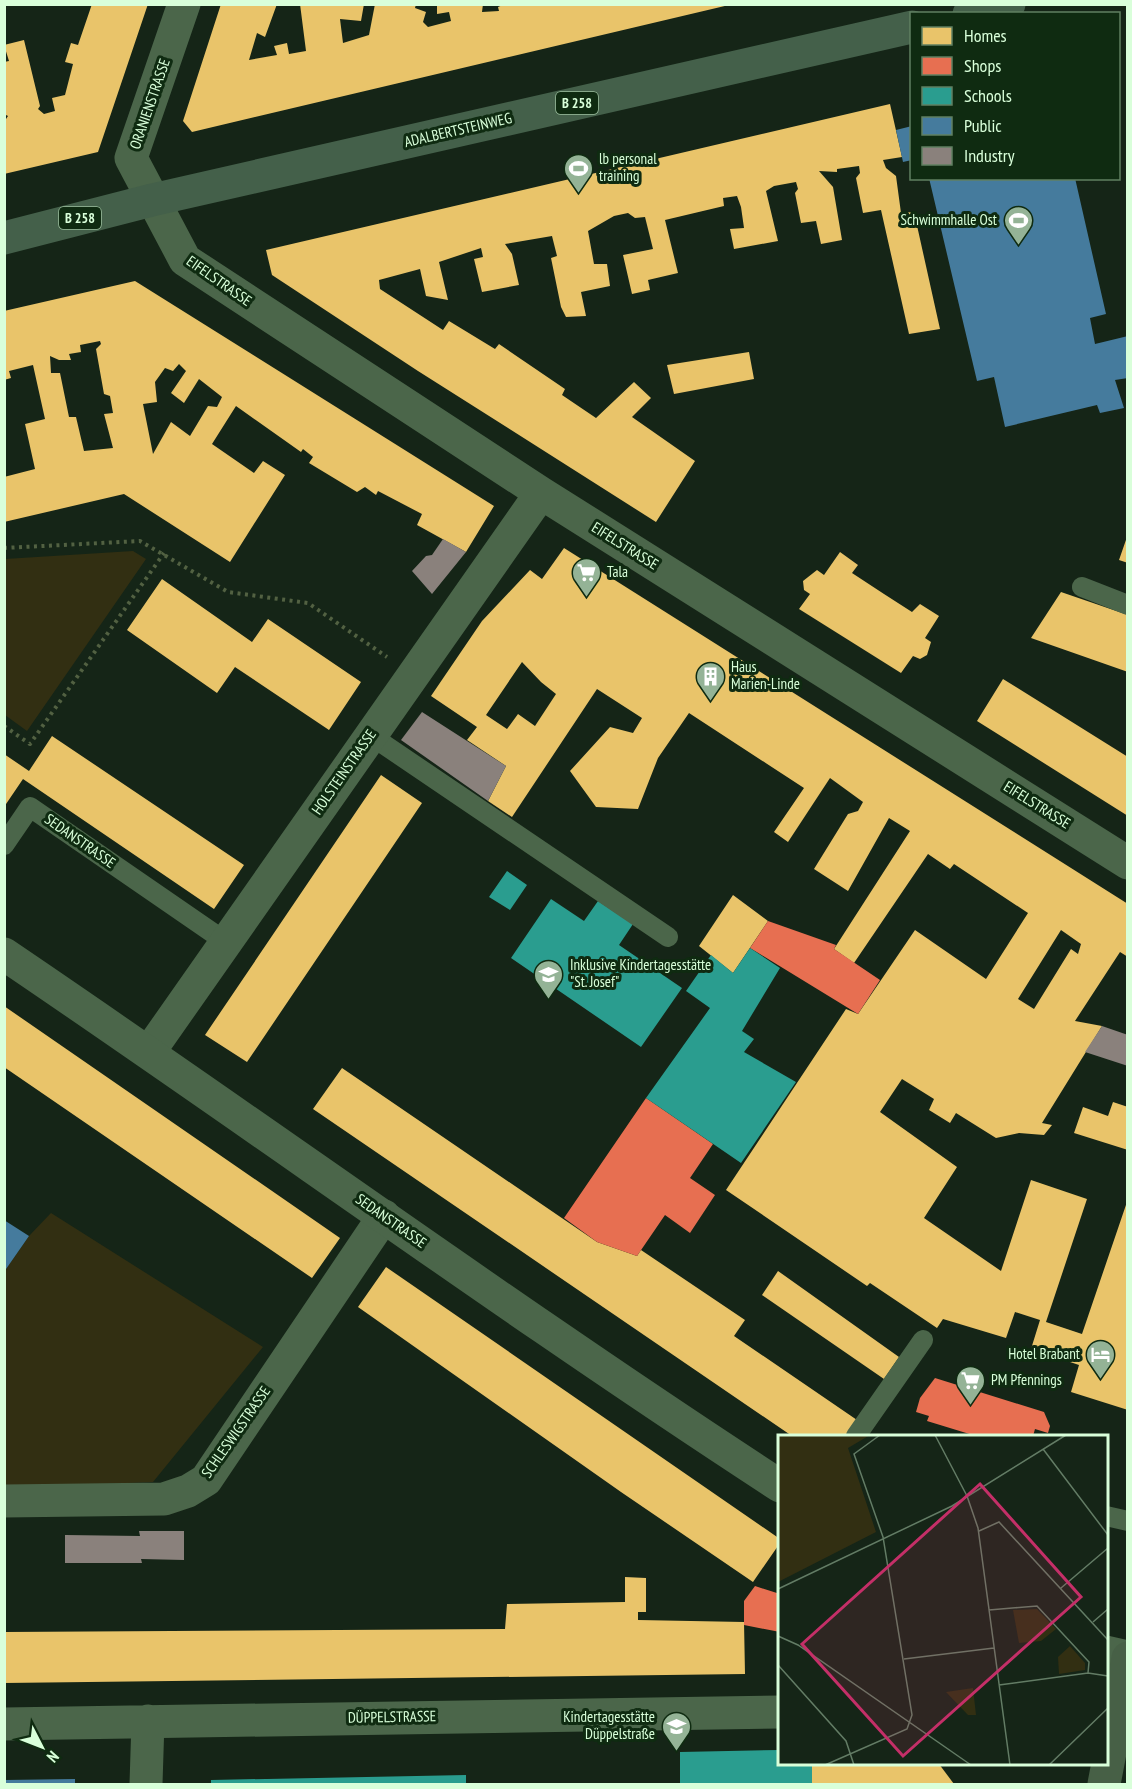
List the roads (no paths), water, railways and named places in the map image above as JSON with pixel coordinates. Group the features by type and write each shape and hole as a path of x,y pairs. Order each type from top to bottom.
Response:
{"main road":[{"path":"977,12 1009,4"},
{"name":"ADALBERTSTEINWEG","path":"6,232 910,27"},
{"path":"1108,1764 1128,1658"},
{"path":"1104,1785 1108,1765"}],"street":[{"name":"ORANIENSTRASSE","path":"152,200 131,158 184,4"},
{"name":"EIFELSTRASSE","path":"152,200 185,260 541,493 1128,863"},
{"name":"HOLSTEINSTRASSE","path":"149,1052 541,493"},
{"name":"SEDANSTRASSE","path":"4,954 149,1052 642,1397 778,1485"},
{"name":"SCHLESWIGSTRASSE","path":"4,1501 164,1499 188,1491 206,1480 384,1216"},
{"path":"1108,1652 1128,1658"},
{"name":"DÜPPELSTRASSE","path":"4,1724 778,1712"},
{"path":"146,1785 148,1721"}],"lane":[{"path":"1082,587 1128,604"},
{"path":"370,735 668,937"},
{"name":"SEDANSTRASSE","path":"4,844 30,807 226,942"},
{"path":"857,1435 923,1340"},
{"path":"1108,1516 1128,1521"}],"place":[{"name":"lb personal training","path":"578,194"},
{"name":"Schwimmhalle Ost","path":"1018,246"},
{"name":"Tala","path":"586,598"},
{"name":"Haus Marien-Linde","path":"710,702"},
{"name":"Inklusive Kindertagesstätte \"St. Josef\"","path":"549,1000"},
{"name":"Hotel Brabant","path":"1101,1380"},
{"name":"PM Pfennings","path":"970,1406"},
{"name":"Kindertagesstätte Düppelstraße","path":"676,1752"}]}
